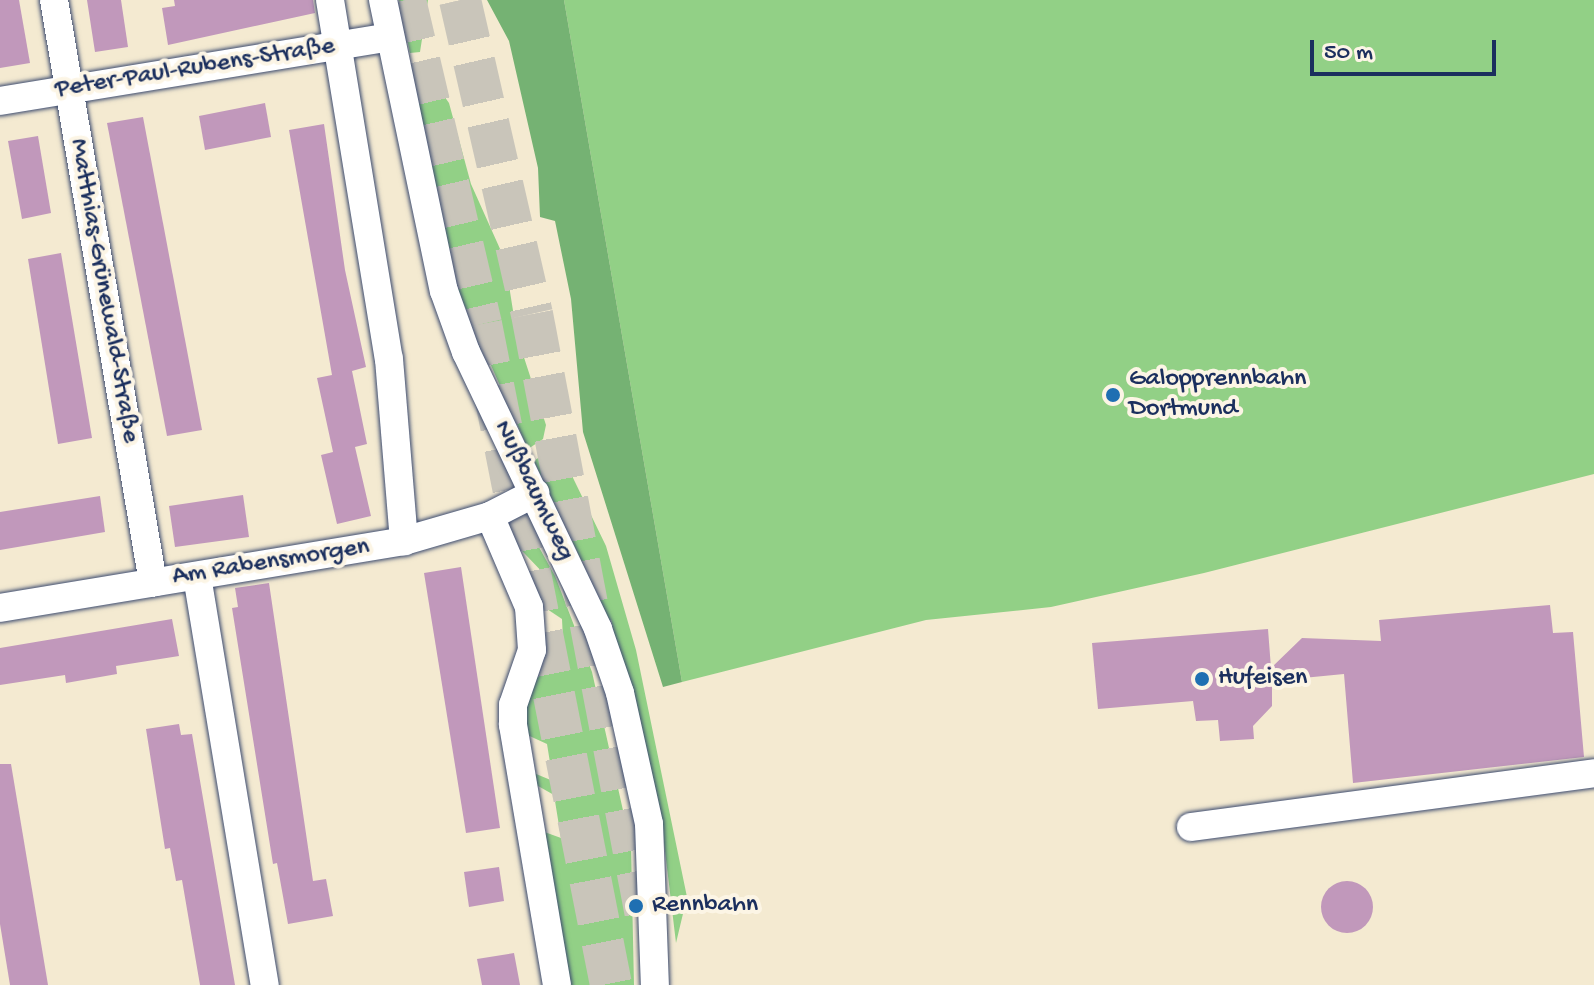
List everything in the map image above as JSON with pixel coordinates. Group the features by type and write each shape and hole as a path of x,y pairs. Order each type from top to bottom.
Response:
{"street":[{"name":"Matthias-Grünewald-Straße","path":"54,0 153,583"},
{"path":"330,0 340,45 389,359 404,541"},
{"name":"Nußbaumweg","path":"383,0 444,291 466,352 598,629 636,757 653,859 655,985"},
{"name":"Peter-Paul-Rubens-Straße","path":"0,101 390,37"},
{"name":"Am Rabensmorgen","path":"0,608 404,541 490,516 535,493"},
{"name":"Nußbaumweg","path":"490,516 529,607 532,650 513,705 513,725 557,985"},
{"path":"197,576 265,985"},
{"path":"1191,827 1594,773"}],"green space":[{"path":"399,0 428,0 420,52 410,53"},
{"path":"487,0 564,0 682,682 663,687 583,432 571,299 555,221 540,217 538,168 509,41"},
{"name":"Galopprennbahn Dortmund","path":"564,0 1594,0 1594,474 1204,573 1051,607 926,620 682,682"},
{"path":"425,69 449,103 471,184 505,260 517,336 546,425 543,439 528,449 459,293 411,72"},
{"path":"553,447 559,449 606,546 636,650 687,897 676,943 660,809 635,697 603,606 534,461"},
{"path":"505,533 535,540 555,576 592,672 631,846 634,985 565,985 539,830 561,838 554,795 531,782 529,771 553,781 547,744 523,733 521,710 537,664 553,669 563,640 562,619 535,601 532,588 550,590 547,577"}],"building":[{"path":"0,0 19,0 30,63 0,68"},
{"path":"87,0 121,0 128,47 95,52"},
{"path":"174,0 313,0 315,13 168,45 162,8 175,6"},
{"path":"265,103 271,137 205,150 199,116"},
{"path":"143,117 202,430 167,436 107,123"},
{"path":"324,124 345,270 366,367 352,371 367,444 355,447 371,516 337,524 321,455 333,452 317,378 332,375 289,130"},
{"path":"38,136 51,213 22,219 8,141"},
{"path":"61,253 92,438 58,444 28,259"},
{"path":"243,495 249,537 175,547 169,506"},
{"path":"100,496 105,532 0,550 0,512"},
{"path":"461,567 500,828 466,833 424,573"},
{"path":"269,583 313,881 326,879 333,916 288,924 277,863 273,864 232,608 238,607 235,588"},
{"path":"1550,605 1553,633 1573,632 1584,757 1353,783 1344,674 1272,681 1272,706 1253,726 1254,739 1220,741 1218,720 1196,721 1193,701 1098,709 1092,643 1268,629 1271,668 1302,638 1381,641 1379,620"},
{"path":"172,619 179,656 116,666 117,674 66,683 65,675 0,685 0,648"},
{"path":"179,724 181,735 192,734 235,985 200,985 182,880 176,881 170,848 165,849 146,729"},
{"path":"0,764 11,764 48,985 10,985 0,924"},
{"path":"499,867 504,901 469,907 464,872"},
{"path":"1347,881 1366,888 1373,907 1366,926 1347,933 1328,926 1321,907 1328,888"},
{"path":"514,953 520,985 482,985 477,959"}],"tunnel":[{"path":"405,0 481,324 611,985"},
{"path":"460,0 532,314 647,921"}],"place":[{"name":"Galopprennbahn Dortmund","path":"1113,395"},
{"name":"Hufeisen","path":"1202,679"},
{"name":"Rennbahn","path":"636,906"}]}
